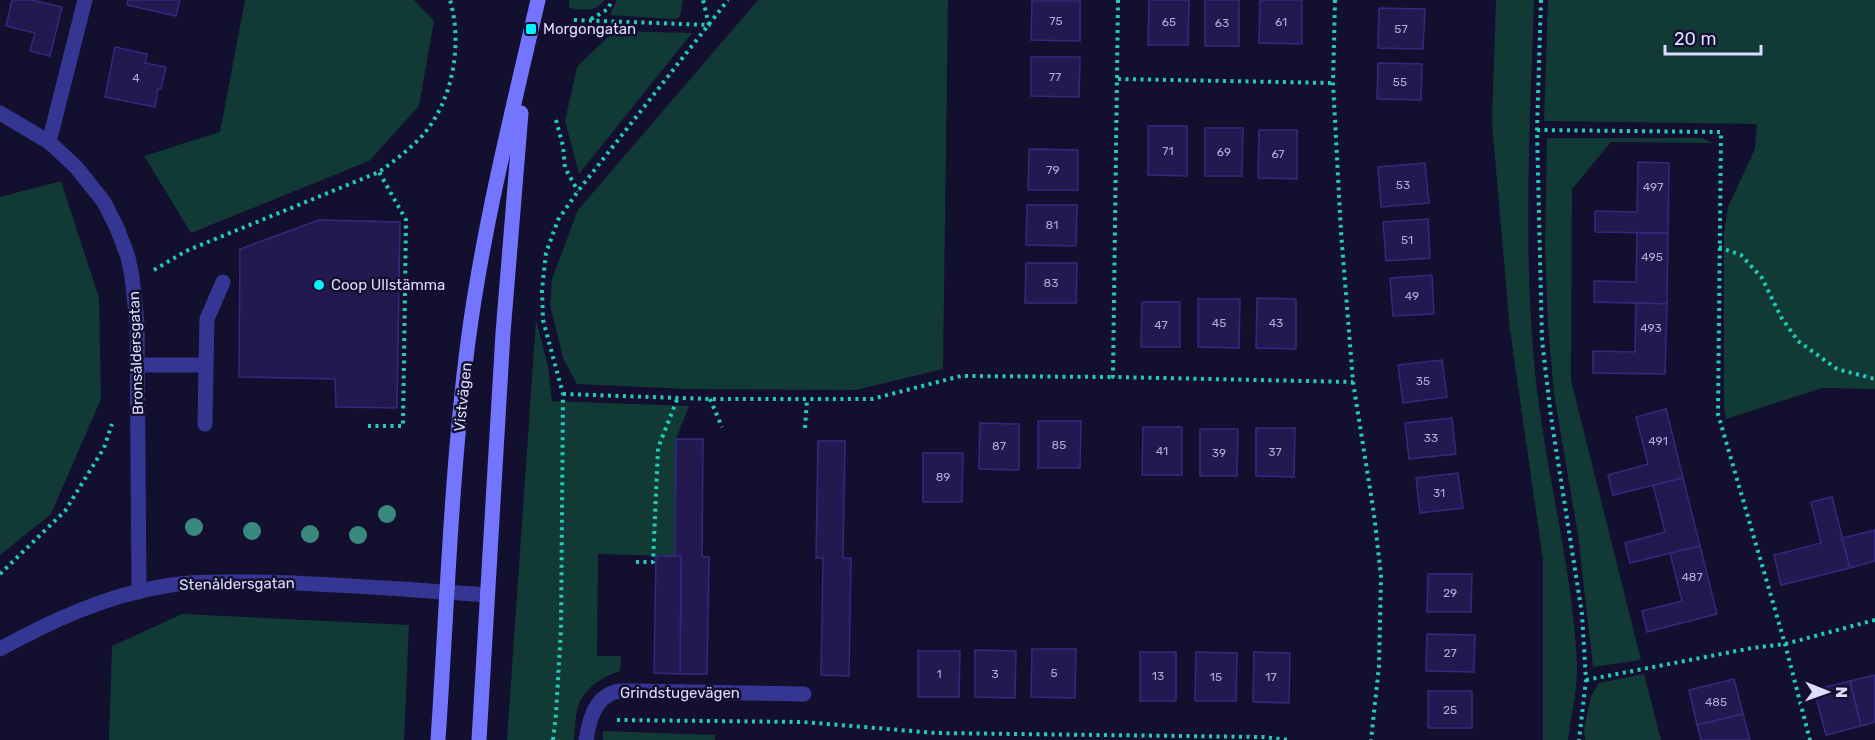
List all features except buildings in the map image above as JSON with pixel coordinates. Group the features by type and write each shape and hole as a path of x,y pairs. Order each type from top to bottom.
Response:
{"main road":[{"name":"Vistvägen","path":"438,740 458,446 468,342 484,237 538,0"},
{"name":"Vistvägen","path":"479,740 503,333 525,59"}],"street":[{"path":"49,142 85,0"},
{"name":"Bronsåldersgatan","path":"0,113 49,142 76,167 104,202 128,257 137,323 139,591"},
{"path":"205,424 207,319 224,282"},
{"path":"138,365 206,365"},
{"name":"Stenåldersgatan","path":"0,649 36,629 76,612 139,591 191,582 294,582 487,595"},
{"name":"Grindstugevägen","path":"586,740 590,719 599,702 614,692 804,694"}],"path":[{"path":"589,21 608,9 612,0"},
{"path":"703,0 709,25"},
{"path":"553,740 561,629 563,394 543,320 542,290 546,253 558,220 578,191 728,0"},
{"path":"1113,377 1118,0"},
{"path":"1335,0 1333,83 1341,232 1353,382 1374,514 1381,576 1379,666 1371,740"},
{"path":"1541,0 1537,130 1542,340 1551,417 1582,614 1586,680 1579,740"},
{"path":"574,20 709,25"},
{"path":"1118,79 1333,83"},
{"path":"556,120 563,146 565,168 578,191"},
{"path":"1537,130 1721,132 1718,414 1785,644 1810,740"},
{"path":"368,426 403,426 406,220 380,172"},
{"path":"1719,247 1741,255 1762,278 1781,317 1798,341 1837,369 1875,379"},
{"path":"563,394 710,399 872,399 961,376 1353,382"},
{"path":"636,562 653,562 658,448 678,398"},
{"path":"710,399 722,427"},
{"path":"805,428 807,399"},
{"path":"1586,680 1752,648 1785,644 1875,620"},
{"path":"590,719 803,722 936,733 1264,737 1288,740"}],"green space":[{"path":"245,0 414,0 434,21 419,106 369,161 191,233 144,156 220,132"},
{"path":"569,0 604,0 593,9 584,10 569,8"},
{"path":"617,0 683,0 680,17 675,19 610,15"},
{"path":"758,0 948,0 943,369 856,390 687,389 577,384 563,358 550,305 552,279 578,210"},
{"path":"1496,0 1534,0 1528,186 1531,326 1539,408 1574,626 1577,673 1568,740 1543,740 1543,560 1510,330 1492,123"},
{"path":"1548,0 1875,0 1875,389 1822,388 1726,419 1724,407 1724,233 1728,207 1755,149 1757,124 1544,121"},
{"path":"614,31 692,33 579,174 565,121 577,67"},
{"path":"1547,138 1702,138 1713,143 1611,142 1572,189 1571,380 1641,660 1593,667 1578,535 1554,394 1548,326 1545,246"},
{"path":"61,181 99,298 101,399 51,514 0,555 0,197"},
{"path":"536,320 548,366 552,401 689,406 676,439 675,556 598,554 597,656 621,656 620,671 607,676 584,694 577,711 574,740 507,740"},
{"path":"182,614 409,625 404,740 109,740 112,646"},
{"path":"1644,674 1661,740 1585,740 1584,729 1591,696 1599,683"},
{"path":"603,731 715,735 715,740 603,740"}],"place":[{"name":"Morgongatan","path":"531,29"},
{"name":"Coop Ullstämma","path":"319,285"}]}
